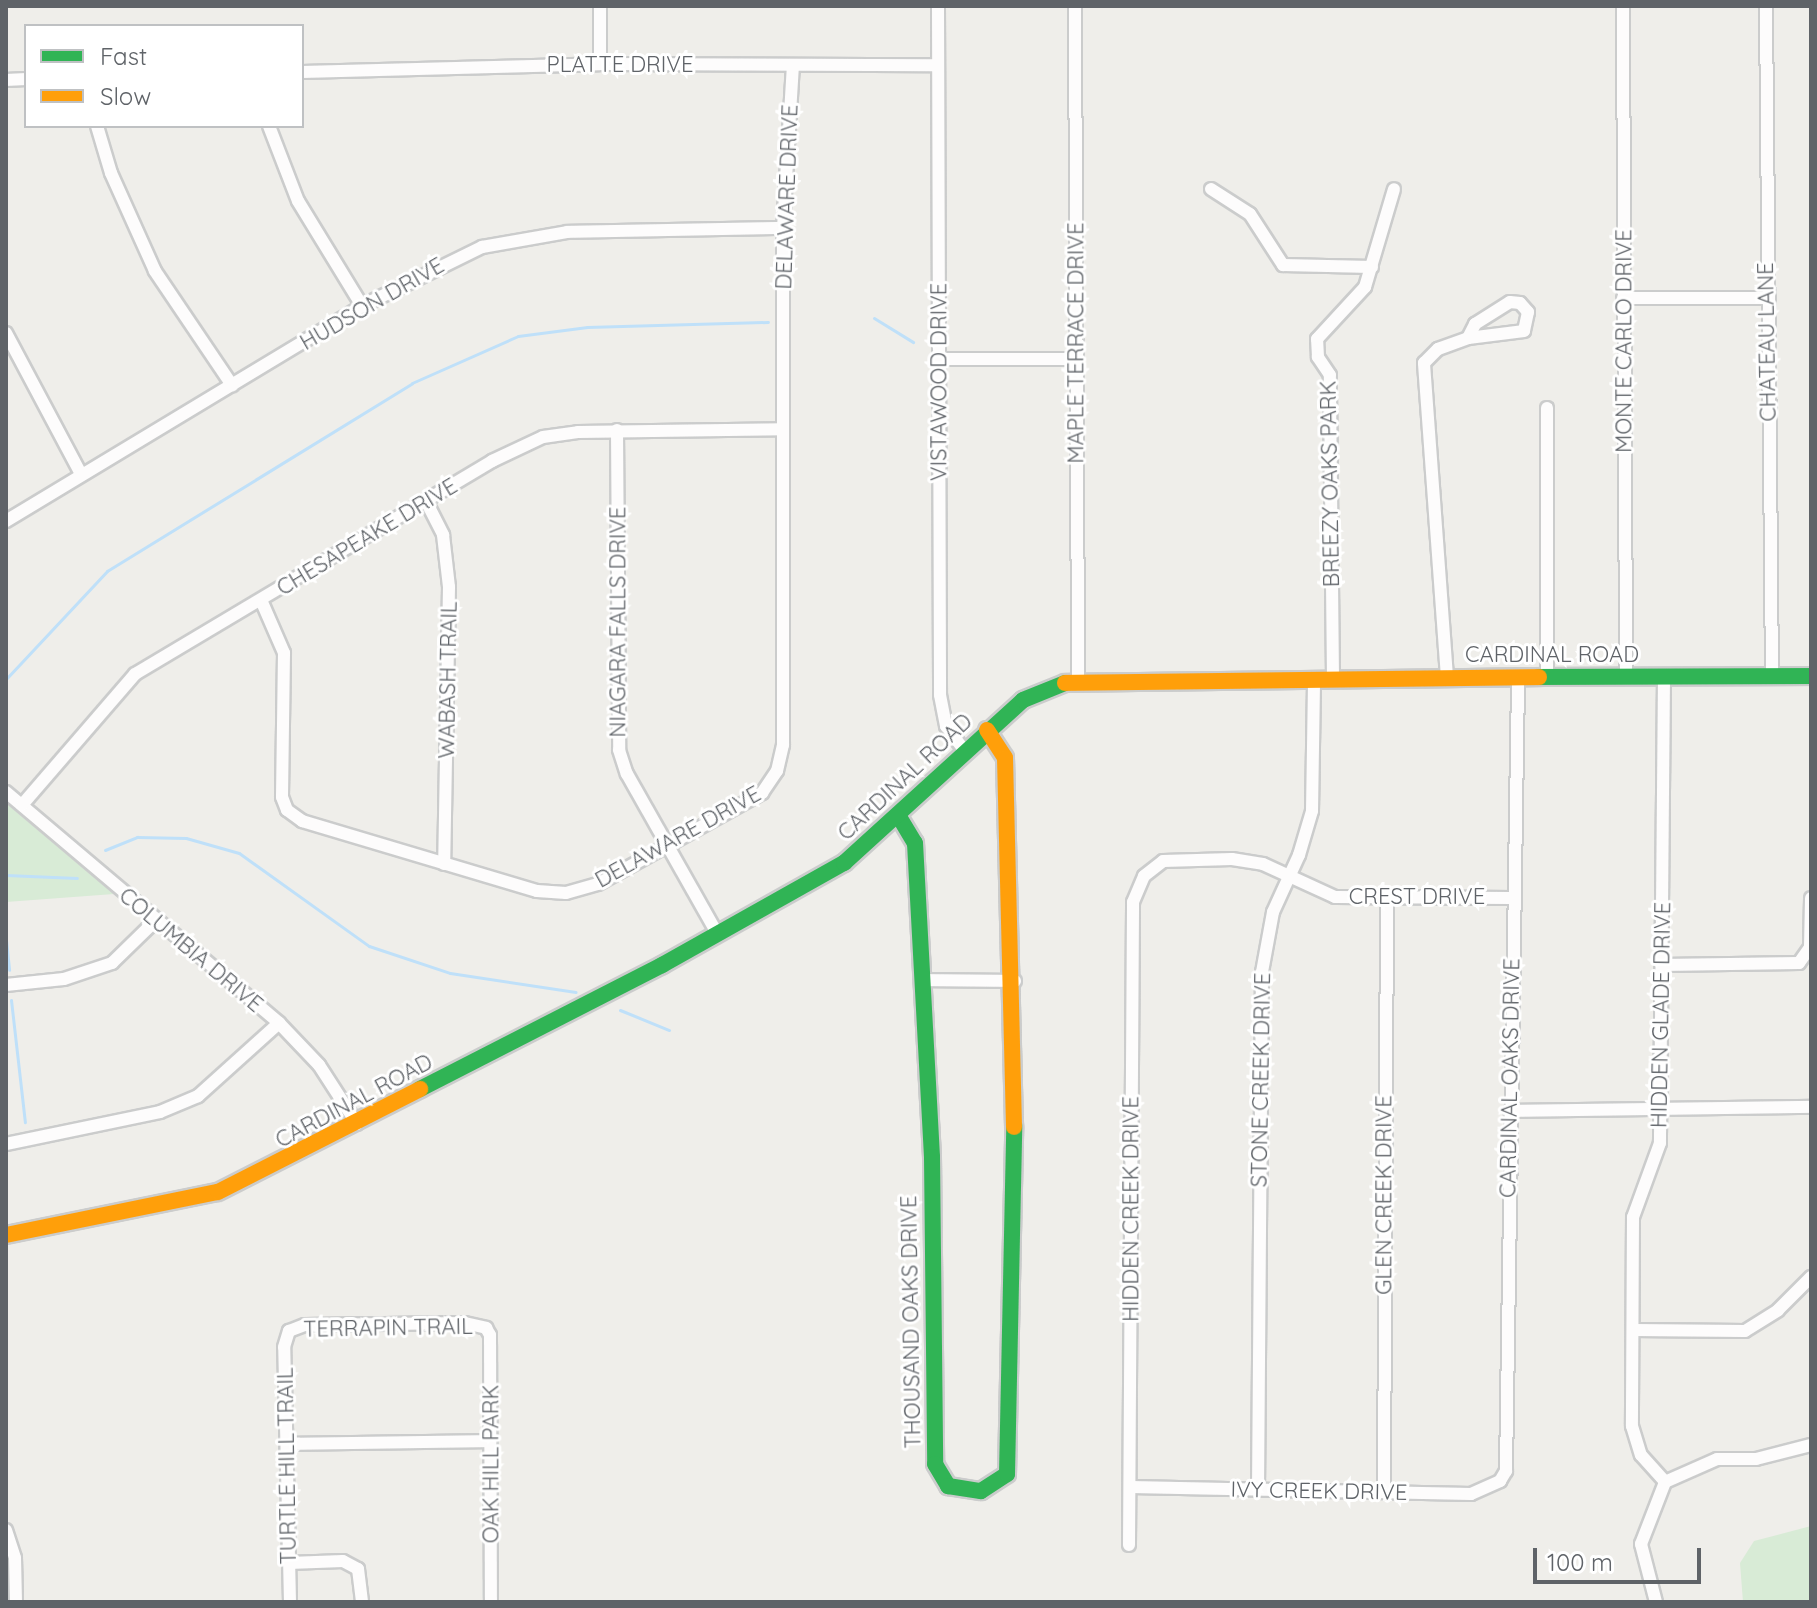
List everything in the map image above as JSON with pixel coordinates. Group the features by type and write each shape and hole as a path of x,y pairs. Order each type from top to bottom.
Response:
{"street":[{"path":"600,6 600,64"},
{"name":"VISTAWOOD DRIVE","path":"938,6 940,695 946,726 965,751"},
{"name":"MAPLE TERRACE DRIVE","path":"1075,6 1078,679"},
{"name":"MONTE CARLO DRIVE","path":"1623,6 1626,677"},
{"name":"CHATEAU LANE","path":"1766,6 1766,298 1772,677"},
{"name":"PLATTE DRIVE","path":"304,72 600,64 937,65"},
{"name":"DELAWARE DRIVE","path":"261,600 284,653 282,797 287,810 302,821 537,891 566,893 598,884 762,793 781,758 783,228 793,65"},
{"path":"98,128 111,173 155,271 232,385"},
{"path":"270,128 298,201 362,306"},
{"path":"1211,189 1250,214 1283,265 1372,267"},
{"name":"BREEZY OAKS PARK","path":"1333,678 1330,375 1318,357 1317,339 1327,323 1357,299 1372,267 1394,189"},
{"name":"HUDSON DRIVE","path":"6,521 362,306 443,263 524,238 567,232 783,228"},
{"path":"1623,298 1766,298"},
{"path":"1447,677 1424,363 1438,349 1468,338 1519,334 1528,324 1528,312 1520,303 1502,305 1475,324 1468,338"},
{"path":"6,333 81,474"},
{"path":"939,359 1076,359"},
{"path":"1547,408 1547,677"},
{"name":"CHESAPEAKE DRIVE","path":"22,805 135,674 426,501 543,437 617,430 783,429"},
{"name":"NIAGARA FALLS DRIVE","path":"617,430 619,750 627,774 717,933"},
{"name":"WABASH TRAIL","path":"426,501 443,535 449,587 444,864"},
{"name":"CARDINAL ROAD","path":"6,1235 218,1192 357,1124 844,863 987,730 1040,690 1078,679 1811,676"},
{"name":"HIDDEN GLADE DRIVE","path":"1664,677 1660,1143 1633,1217 1632,1426 1641,1455 1665,1482"},
{"name":"CARDINAL OAKS DRIVE","path":"1502,1477 1507,1463 1512,898 1518,678"},
{"name":"STONE CREEK DRIVE","path":"1258,1490 1262,972 1273,912 1312,811 1314,679"},
{"name":"THOUSAND OAKS DRIVE","path":"898,815 914,834 932,1157 935,1464 948,1486 961,1492 981,1491 1007,1474 1015,981 1005,758 1003,748 987,730"},
{"name":"COLUMBIA DRIVE","path":"6,792 279,1023 319,1065 357,1124"},
{"name":"CREST DRIVE","path":"1144,876 1163,861 1232,859 1263,864 1335,897 1512,898"},
{"name":"HIDDEN CREEK DRIVE","path":"1129,1545 1133,902 1144,876"},
{"name":"GLEN CREEK DRIVE","path":"1384,1492 1387,897"},
{"path":"1662,965 1799,963 1810,947 1811,898"},
{"path":"6,985 64,979 112,963 155,921"},
{"path":"921,980 1015,981"},
{"path":"6,1144 160,1112 185,1101 220,1078 279,1023"},
{"path":"1510,1111 1811,1107"},
{"path":"1633,1330 1745,1331 1778,1310 1811,1277"},
{"name":"TERRAPIN TRAIL","path":"289,1331 305,1325 465,1323 486,1328"},
{"name":"OAK HILL PARK","path":"486,1328 491,1602"},
{"name":"TURTLE HILL TRAIL","path":"289,1331 284,1347 290,1602"},
{"path":"287,1444 490,1441"},
{"path":"1656,1602 1641,1544 1665,1482 1717,1459 1756,1459 1811,1445"},
{"name":"IVY CREEK DRIVE","path":"1131,1487 1471,1494 1502,1477"},
{"path":"6,1530 15,1558 16,1602"},
{"path":"289,1563 343,1561 358,1569 362,1602"}],"green space":[{"path":"6,803 114,894 6,902"},
{"path":"1811,1526 1811,1602 1743,1602 1740,1563 1754,1541"}],"waterway":[{"path":"874,318 913,342"},
{"path":"6,679 107,571 412,383 518,336 587,327 768,322"},
{"path":"105,850 137,837 186,838 239,853 369,946 450,973 576,992"},
{"path":"6,875 77,878"},
{"path":"6,940 9,970"},
{"path":"11,1000 25,1122"},
{"path":"620,1010 669,1030"}],"traffic: fast":[{"path":"1539,677 1811,676"},
{"path":"420,1089 662,965 844,863 1023,700 1065,683"},
{"path":"898,815 915,843 932,1157 935,1464 948,1486 981,1491 1007,1474 1014,1127"}],"traffic: slow":[{"path":"1065,683 1539,677"},
{"path":"987,730 1005,758 1014,1127"},
{"path":"6,1235 218,1192 420,1089"}]}
